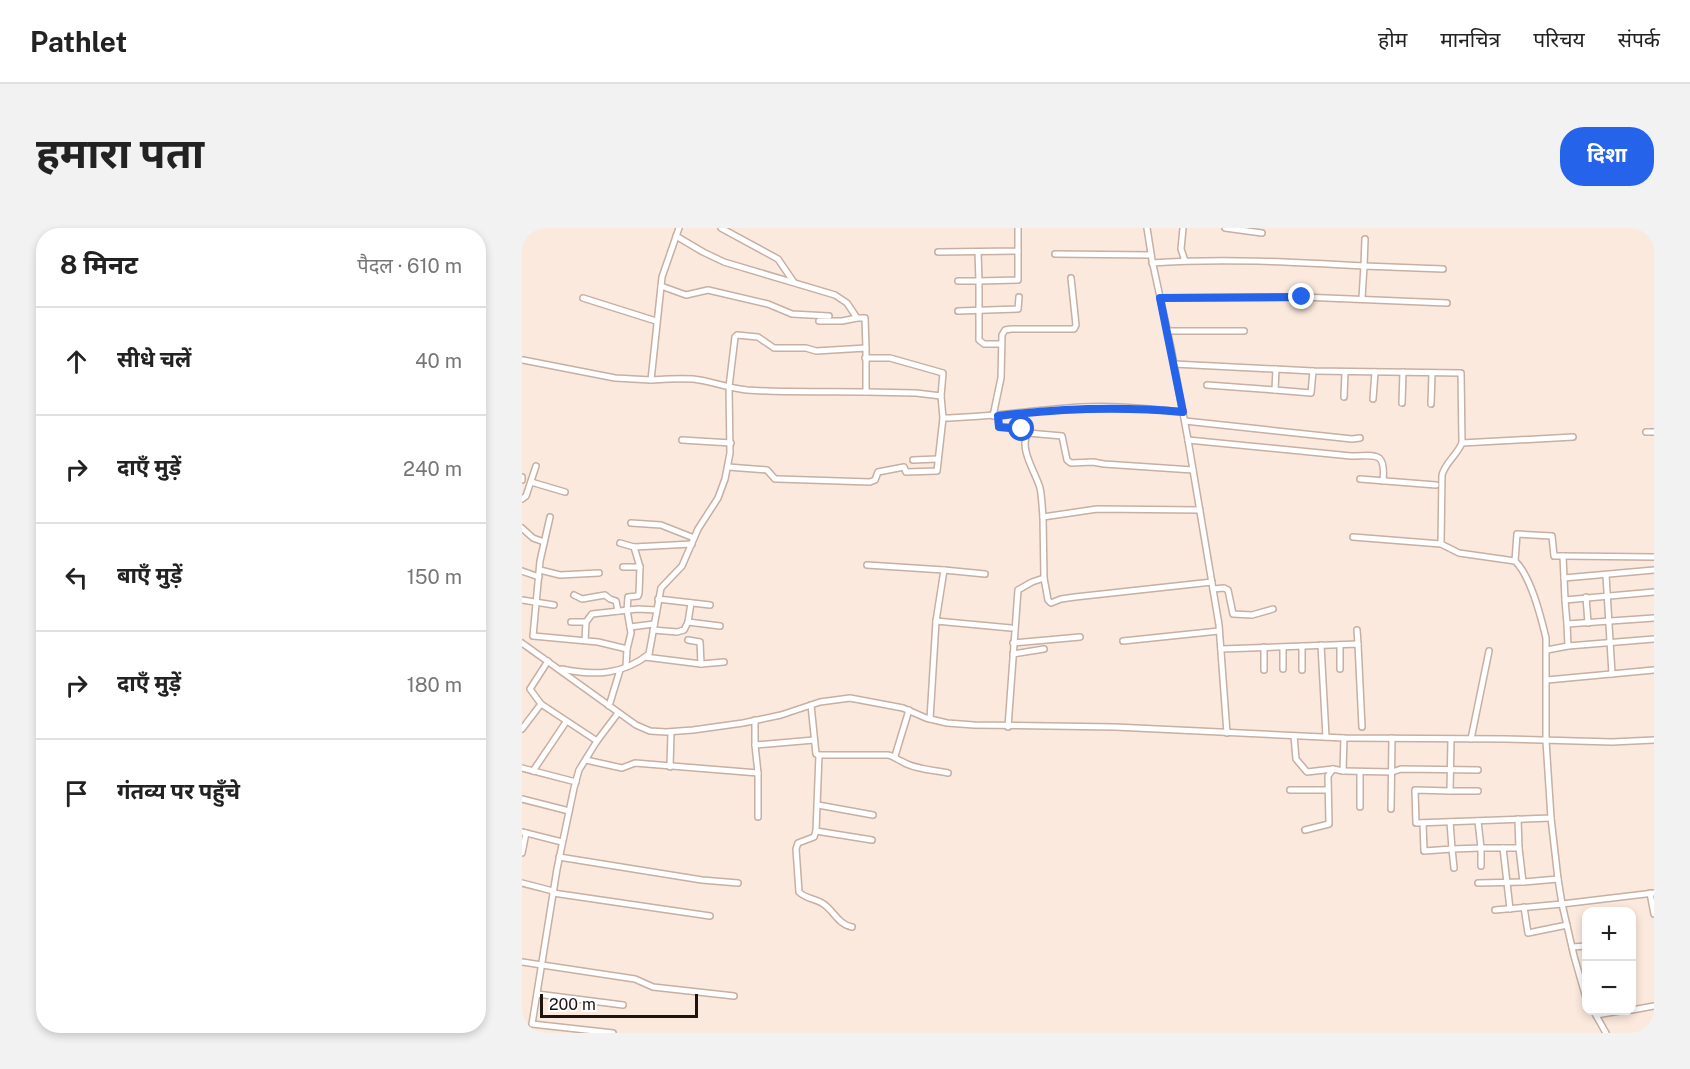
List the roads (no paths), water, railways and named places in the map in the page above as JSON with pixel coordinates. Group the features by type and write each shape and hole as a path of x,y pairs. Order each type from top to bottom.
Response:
{"street":[{"path":"651,380 661,286 679,228"},
{"path":"721,228 778,260 793,281"},
{"path":"958,281 1018,280 1018,228"},
{"path":"1147,228 1152,263 1185,422 1212,585 1221,649 1227,733"},
{"path":"1183,228 1181,249 1185,261"},
{"path":"1225,228 1262,233"},
{"path":"676,236 724,262 793,281 842,298 857,318"},
{"path":"1362,298 1365,239"},
{"path":"938,252 1018,251"},
{"path":"978,252 979,340 984,344 1001,344"},
{"path":"1055,254 1151,255"},
{"path":"1152,263 1298,262 1443,269"},
{"path":"1071,278 1076,328 1072,330 1008,329 1002,335 995,416 999,427 1017,428 1028,433 1062,436 1067,460 1071,463 1093,462 1193,470"},
{"path":"661,286 686,295 708,290 768,304 787,313 830,316"},
{"path":"958,311 1018,309 1019,297"},
{"path":"583,298 656,321"},
{"path":"1160,298 1362,298 1447,303"},
{"path":"819,321 865,318 866,392"},
{"path":"1167,331 1244,331"},
{"path":"559,669 599,673 620,670 645,657 651,649 661,588 682,566 693,541 718,498 728,467 731,443 729,387 734,339 737,335 758,337 774,348 806,348 816,351 866,348"},
{"path":"728,467 767,470 778,480 870,482 875,480 878,471 884,469 904,467 906,472 937,471 943,418 941,396 943,373 890,358 866,358"},
{"path":"524,360 615,378 693,379 729,387 766,391 916,393 941,396"},
{"path":"1174,364 1313,371 1461,373 1462,443 1455,457 1443,469 1442,544"},
{"path":"1275,390 1276,369"},
{"path":"1207,385 1311,393 1313,371"},
{"path":"1344,397 1345,372"},
{"path":"1373,399 1375,372"},
{"path":"1402,403 1403,372"},
{"path":"1431,404 1432,373"},
{"path":"943,418 995,416 1081,407 1183,412"},
{"path":"1185,422 1360,438"},
{"path":"1646,432 1654,432"},
{"path":"1028,433 1025,438 1029,465 1041,489 1044,578 1048,600 1051,603 1075,597 1212,585 1228,590 1231,612 1235,615 1252,615 1273,609"},
{"path":"1462,443 1573,437"},
{"path":"1188,440 1351,456 1374,455 1382,459 1383,481"},
{"path":"682,441 731,443"},
{"path":"913,460 938,459"},
{"path":"522,499 526,496 536,466"},
{"path":"1360,479 1436,485"},
{"path":"531,482 565,492"},
{"path":"1043,517 1097,510 1200,510"},
{"path":"531,649 539,573 550,517"},
{"path":"631,523 661,525 693,541"},
{"path":"522,528 533,538 544,542"},
{"path":"1515,561 1517,534 1552,536 1554,556 1654,557"},
{"path":"1353,537 1442,544 1459,553 1515,561 1526,576 1546,638 1546,741 1551,818 1562,904 1582,981"},
{"path":"620,543 634,547 693,541"},
{"path":"626,667 630,627 627,610 628,597 639,595 640,567 634,547"},
{"path":"1563,556 1568,646"},
{"path":"867,565 985,574"},
{"path":"623,567 640,567"},
{"path":"930,719 936,621 944,570"},
{"path":"1564,578 1654,570"},
{"path":"522,571 560,575 599,573"},
{"path":"1606,574 1612,674"},
{"path":"1008,727 1018,590 1044,578"},
{"path":"1565,600 1654,592"},
{"path":"574,595 582,599 605,595 610,600 616,601 618,611"},
{"path":"1586,597 1588,623"},
{"path":"658,599 710,605"},
{"path":"522,600 554,605"},
{"path":"630,627 654,627 681,631 688,622 691,603"},
{"path":"585,640 586,622 592,614 627,610 656,610"},
{"path":"1567,624 1654,618"},
{"path":"936,621 1011,628"},
{"path":"571,622 586,622"},
{"path":"688,622 720,626"},
{"path":"1357,630 1362,727"},
{"path":"1124,642 1219,631"},
{"path":"533,636 604,642 627,648"},
{"path":"1013,643 1080,637"},
{"path":"1547,650 1568,646 1654,639"},
{"path":"688,640 699,642 700,663"},
{"path":"522,643 636,725 650,730 671,732 755,720 831,700 850,699 873,701 946,723 1008,727 1086,726 1344,738 1612,742 1654,740"},
{"path":"1221,649 1358,644"},
{"path":"1321,645 1326,737"},
{"path":"1340,645 1340,669"},
{"path":"1283,646 1283,669"},
{"path":"1302,646 1302,670"},
{"path":"1264,647 1264,670"},
{"path":"1013,654 1044,649"},
{"path":"1471,739 1489,651"},
{"path":"645,657 700,663 724,662"},
{"path":"548,661 530,689 541,704 597,741"},
{"path":"609,705 620,670"},
{"path":"1547,680 1654,670"},
{"path":"522,729 541,704"},
{"path":"811,705 816,754 819,755 818,806 814,837 798,843 796,849 799,892 803,896 825,904 840,921 852,927"},
{"path":"895,756 909,710"},
{"path":"613,1033 532,1024 559,857 579,770 618,713"},
{"path":"755,720 758,817"},
{"path":"533,771 566,722"},
{"path":"670,767 671,732"},
{"path":"1294,736 1296,759 1302,769 1307,772 1333,769 1360,772 1392,772 1401,769 1478,770"},
{"path":"1343,771 1344,738"},
{"path":"1391,809 1392,738"},
{"path":"1450,791 1451,739"},
{"path":"755,745 814,740"},
{"path":"819,755 895,756 901,761 948,773"},
{"path":"586,760 622,768 635,763 758,773"},
{"path":"522,768 576,782"},
{"path":"1305,830 1329,824 1328,776 1333,769"},
{"path":"1360,772 1360,807"},
{"path":"1290,790 1328,790"},
{"path":"1478,791 1415,790 1416,823 1551,818"},
{"path":"522,799 568,811"},
{"path":"818,806 873,815"},
{"path":"1518,819 1522,882"},
{"path":"1478,821 1481,866"},
{"path":"1450,822 1454,868"},
{"path":"1423,823 1424,851 1519,848"},
{"path":"816,831 872,840"},
{"path":"522,854 524,832 562,842"},
{"path":"1503,848 1510,909"},
{"path":"559,857 702,880 738,883"},
{"path":"1478,883 1558,879"},
{"path":"522,883 553,892 710,916"},
{"path":"1495,910 1652,893 1654,914"},
{"path":"1524,907 1528,933 1567,925"},
{"path":"1572,947 1582,946"},
{"path":"522,962 635,979 653,987 734,996"},
{"path":"537,994 623,1005"},
{"path":"1636,1009 1654,1006"},
{"path":"1596,1015 1606,1033"}]}
